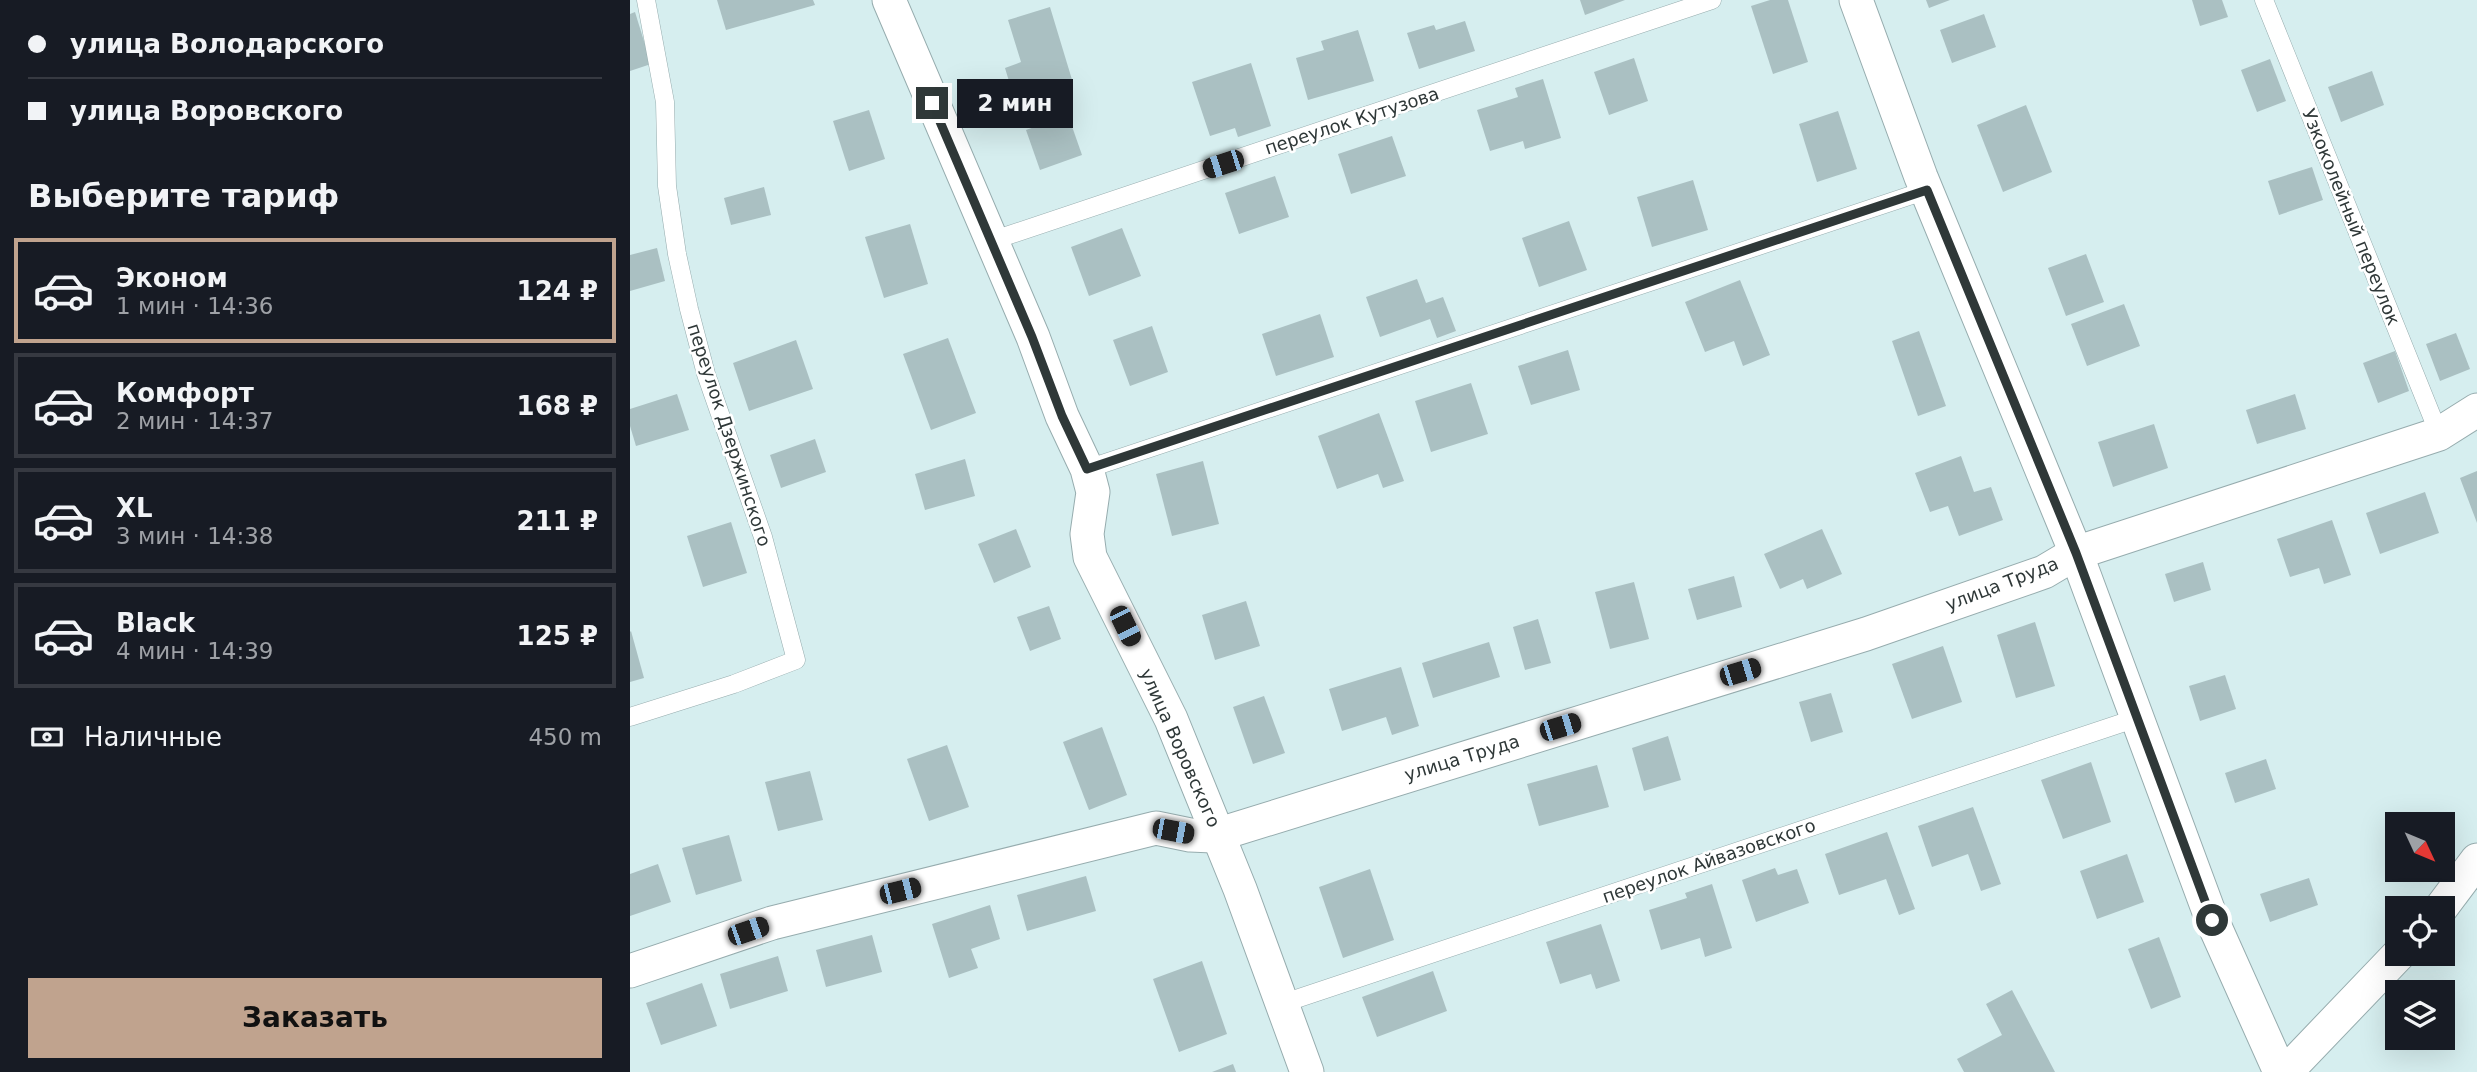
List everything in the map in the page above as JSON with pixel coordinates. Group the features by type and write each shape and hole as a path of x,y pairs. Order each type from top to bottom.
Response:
{"street":[{"name":"улица Воровского","path":"889,0 1032,337 1062,416 1087,469 1093,492 1087,534 1090,557 1171,719 1240,890 1307,1072"},
{"path":"1856,0 1927,190 2076,553 2212,920 2283,1072 2387,966"},
{"name":"улица Труда","path":"630,971 772,923 1156,828 1190,835 1218,834 1866,634 2044,572 2076,553 2439,434 2477,410"},
{"path":"2450,896 2477,860"}],"lane":[{"name":"переулок Дзержинского","path":"630,717 734,684 796,660 763,537 706,374 689,309 677,254 667,186 665,102 646,0"},
{"name":"переулок Кутузова","path":"991,241 1712,0"},
{"name":"Узкоколейный переулок","path":"2264,0 2439,434"},
{"path":"1087,469 1927,190"},
{"name":"переулок Айвазовского","path":"1281,1004 2137,718"}],"building":[{"path":"717,0 813,0 815,5 726,30"},
{"path":"1580,0 1625,0 1585,15"},
{"path":"1770,0 1788,0 1808,62 1773,74 1751,6"},
{"path":"1926,0 1950,0 1929,8"},
{"path":"2192,0 2222,0 2228,17 2200,26"},
{"path":"1050,7 1073,83 1015,101 1005,68 1021,62 1008,20"},
{"path":"635,12 651,64 630,71 630,14"},
{"path":"1984,14 1996,47 1952,63 1940,30"},
{"path":"1465,21 1475,51 1419,69 1407,33 1434,25 1436,30"},
{"path":"1358,30 1374,81 1308,100 1296,58 1324,50 1321,41"},
{"path":"1634,58 1648,101 1609,115 1594,72"},
{"path":"2270,59 2286,101 2257,112 2241,70"},
{"path":"1251,63 1271,126 1238,137 1235,128 1210,136 1192,82"},
{"path":"2372,71 2384,105 2341,122 2328,87"},
{"path":"1543,79 1561,138 1525,149 1523,141 1490,151 1477,110 1518,97 1515,88"},
{"path":"2026,105 2052,172 2003,192 1977,125"},
{"path":"869,110 885,159 849,171 833,121"},
{"path":"1838,111 1857,169 1817,182 1799,124"},
{"path":"1068,115 1082,155 1040,170 1026,130"},
{"path":"1392,136 1406,176 1351,194 1338,154"},
{"path":"2312,167 2323,200 2279,215 2268,181"},
{"path":"1275,176 1289,217 1239,234 1225,193"},
{"path":"1693,180 1708,230 1652,247 1637,197"},
{"path":"764,187 771,215 731,225 724,198"},
{"path":"1569,221 1587,270 1539,287 1522,238"},
{"path":"910,224 928,284 884,298 865,237"},
{"path":"1122,228 1141,276 1089,296 1071,247"},
{"path":"657,248 665,281 630,291 630,255"},
{"path":"2086,254 2104,302 2066,316 2048,268"},
{"path":"1417,279 1426,303 1443,297 1456,331 1437,338 1430,319 1380,337 1366,297"},
{"path":"1740,280 1770,355 1743,366 1734,341 1705,352 1685,302"},
{"path":"2124,304 2140,346 2087,366 2071,324"},
{"path":"1320,314 1334,357 1276,376 1262,334"},
{"path":"1152,326 1168,372 1130,386 1113,340"},
{"path":"1919,331 1946,406 1918,416 1892,341"},
{"path":"2456,333 2470,369 2440,381 2426,344"},
{"path":"948,338 976,413 931,430 903,354"},
{"path":"796,340 813,389 749,411 733,363"},
{"path":"1568,350 1580,390 1531,405 1518,366"},
{"path":"2395,351 2409,391 2378,403 2363,363"},
{"path":"1471,383 1488,434 1431,452 1415,401"},
{"path":"677,394 689,430 636,446 630,426 630,409"},
{"path":"2295,394 2306,429 2257,444 2246,410"},
{"path":"1379,413 1404,481 1383,488 1378,474 1337,489 1318,436"},
{"path":"2154,424 2168,468 2113,487 2098,442"},
{"path":"815,439 826,472 781,488 770,455"},
{"path":"1961,456 1974,492 1991,487 2003,520 1959,536 1948,506 1930,512 1915,473"},
{"path":"965,459 975,496 925,510 915,474"},
{"path":"1203,461 1219,524 1172,536 1156,474"},
{"path":"2477,471 2477,523 2460,478"},
{"path":"2425,492 2439,533 2380,554 2366,513"},
{"path":"2332,520 2351,575 2324,584 2319,568 2290,577 2277,539"},
{"path":"731,522 747,573 703,587 687,536"},
{"path":"1016,529 1031,567 994,583 978,544"},
{"path":"1822,529 1842,574 1807,589 1803,579 1780,589 1764,554"},
{"path":"2203,562 2211,590 2174,602 2165,574"},
{"path":"1734,576 1742,607 1697,620 1688,589"},
{"path":"1634,582 1649,639 1610,649 1595,592"},
{"path":"1246,601 1260,646 1215,660 1202,615"},
{"path":"1049,606 1061,639 1030,651 1017,617"},
{"path":"1538,619 1551,663 1525,670 1513,627"},
{"path":"2035,622 2055,686 2016,698 1997,635"},
{"path":"630,632 644,678 630,682"},
{"path":"1489,642 1500,677 1433,698 1422,663"},
{"path":"1943,646 1962,702 1912,719 1892,664"},
{"path":"1401,667 1419,726 1392,735 1386,717 1342,731 1329,689"},
{"path":"2225,675 2236,709 2200,721 2189,686"},
{"path":"1831,693 1843,732 1811,742 1799,702"},
{"path":"1264,696 1285,753 1253,764 1233,707"},
{"path":"1102,727 1127,795 1089,810 1063,742"},
{"path":"1668,736 1681,780 1644,791 1632,748"},
{"path":"947,745 969,807 929,821 907,759"},
{"path":"2266,759 2276,789 2235,803 2225,773"},
{"path":"2091,762 2111,822 2063,839 2041,780"},
{"path":"1597,765 1609,807 1539,826 1527,784"},
{"path":"810,771 823,820 778,831 765,782"},
{"path":"1973,807 2001,884 1981,891 1968,854 1932,867 1918,826"},
{"path":"1887,832 1915,909 1899,915 1886,879 1839,895 1825,854"},
{"path":"729,835 742,881 696,895 682,848"},
{"path":"2127,854 2144,902 2097,919 2080,871"},
{"path":"658,864 671,902 630,916 630,874"},
{"path":"1775,868 1778,875 1797,869 1809,903 1756,922 1742,880"},
{"path":"1370,869 1394,940 1343,958 1319,887"},
{"path":"1086,876 1096,911 1027,931 1017,895"},
{"path":"2309,878 2318,905 2270,922 2260,894"},
{"path":"1712,884 1732,948 1705,957 1700,938 1661,950 1649,910 1687,898 1685,893"},
{"path":"990,905 1000,939 971,949 978,968 949,978 932,924"},
{"path":"1601,924 1620,981 1596,989 1591,974 1560,984 1546,942"},
{"path":"872,935 882,972 826,987 816,950"},
{"path":"2159,937 2181,997 2151,1009 2128,949"},
{"path":"778,956 788,991 730,1009 720,974"},
{"path":"1202,961 1227,1034 1179,1052 1153,979"},
{"path":"1433,971 1447,1011 1377,1037 1362,997"},
{"path":"702,983 717,1026 661,1045 646,1003"},
{"path":"2012,990 2055,1072 1964,1072 1957,1059 2002,1035 1986,1004"},
{"path":"1233,1064 1236,1072 1212,1072"}],"route":[{"path":"932,103 1032,337 1062,416 1087,469 1927,190 2076,553 2212,920"}]}
